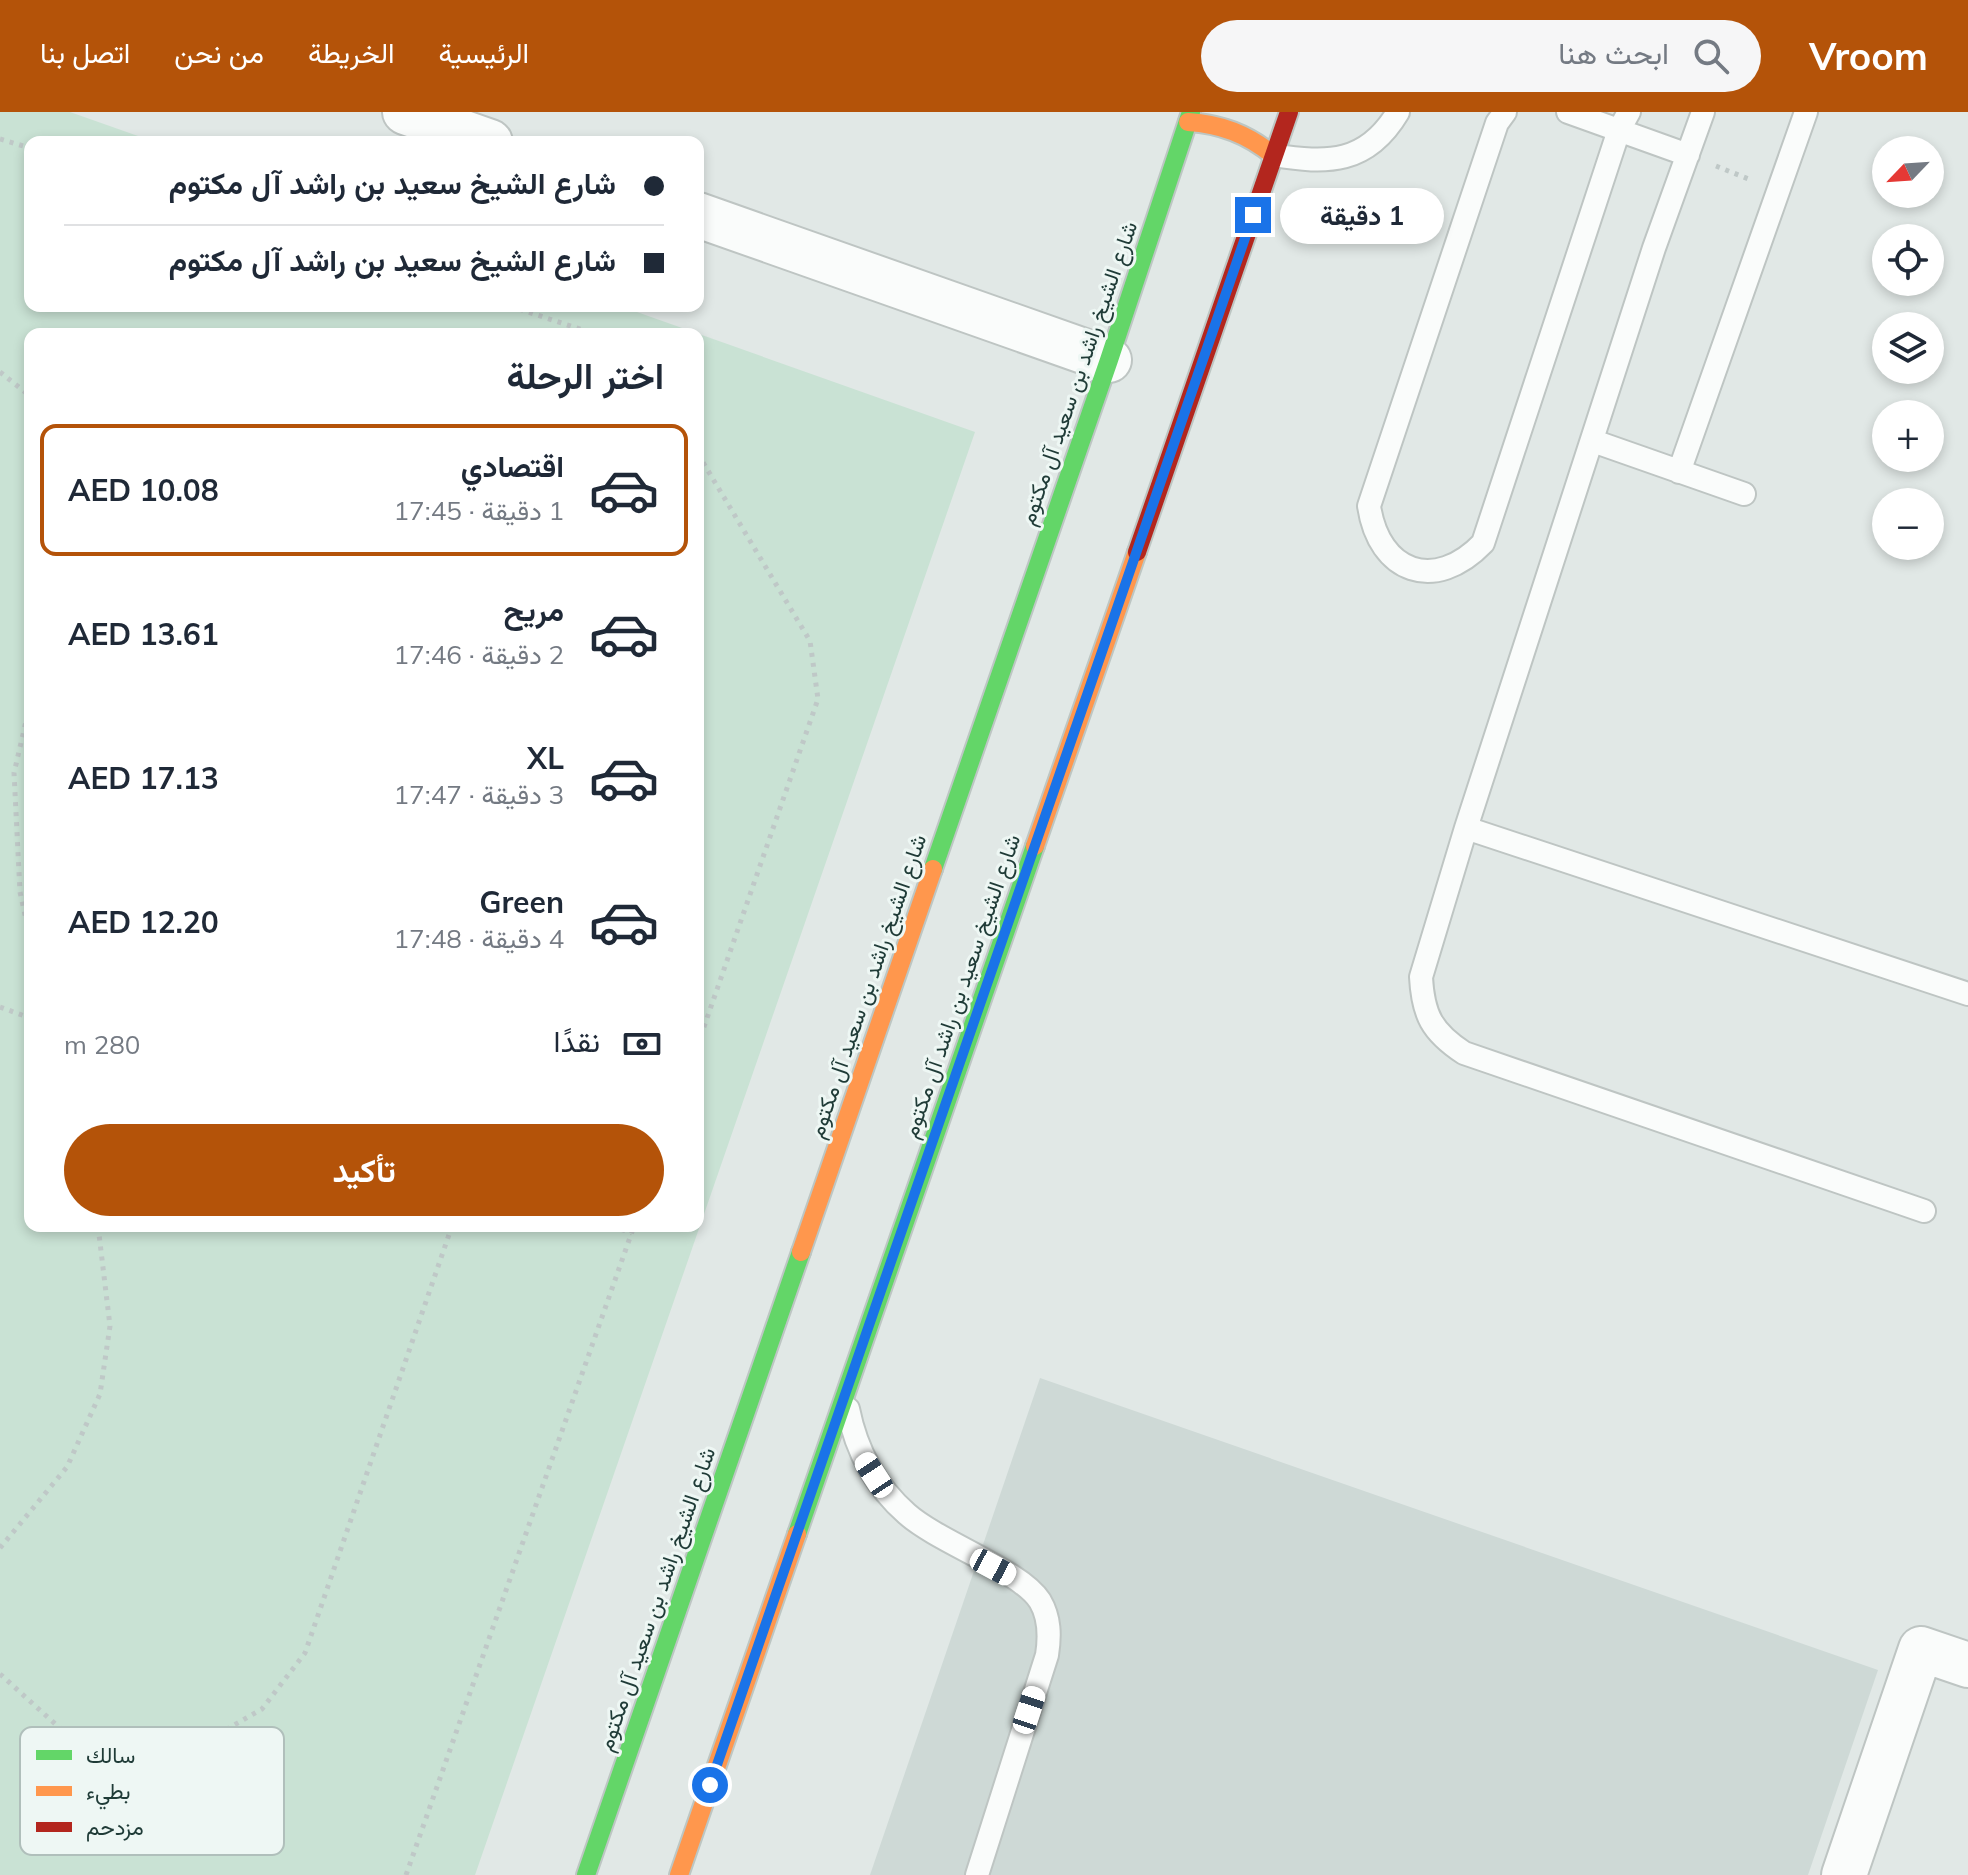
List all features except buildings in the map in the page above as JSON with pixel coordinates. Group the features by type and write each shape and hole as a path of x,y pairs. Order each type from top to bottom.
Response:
{"main road":[{"name":"شارع الشيخ سعيد بن راشد آل مكتوم","path":"679,1875 1289,112"},
{"path":"1190,117 1234,129 1255,140 1273,155"},
{"name":"شارع الشيخ راشد بن سعيد آل مكتوم","path":"586,1875 1190,117"}],"street":[{"path":"405,112 473,136"},
{"path":"704,217 1109,360"},
{"path":"1844,1875 1921,1649 1968,1665"}],"lane":[{"path":"1273,155 1319,161 1358,153 1375,142 1398,112"},
{"path":"1505,112 1497,123 1369,506 1372,529 1383,549 1401,564 1423,571 1446,570 1466,560 1483,543 1624,121"},
{"path":"1568,112 1624,121 1688,155"},
{"path":"1703,112 1654,248 1466,828 1421,977 1422,1002 1431,1024 1445,1040 1464,1053 1924,1211"},
{"path":"1679,472 1806,112"},
{"path":"1593,441 1744,494"},
{"path":"1466,828 1968,994"},
{"path":"845,1396 852,1429 865,1461 883,1490 906,1514 954,1546 1028,1588 1044,1610 1050,1636 1047,1655 977,1875"}],"path":[{"path":"0,139 24,146"},
{"path":"1688,155 1778,191"},
{"path":"528,312 577,328"},
{"path":"0,372 24,391"},
{"path":"704,464 810,641 818,699 704,1027"},
{"path":"24,730 14,773 20,892 24,910"},
{"path":"0,1007 24,1016"},
{"path":"0,1548 67,1467 100,1394 110,1326 99,1232"},
{"path":"231,1727 262,1709 305,1653 450,1232"},
{"path":"406,1875 632,1232"},
{"path":"0,1674 59,1727"}],"shaded area":[{"path":"1040,1378 1878,1670 1808,1875 870,1875"}],"green space":[{"path":"0,112 70,112 138,136 24,136 24,312 637,312 682,328 24,328 24,1232 698,1232 475,1875 0,1875"},
{"path":"704,336 975,432 704,1214"}],"traffic: fast":[{"path":"933,869 1191,112"},
{"path":"797,1534 1035,846"},
{"path":"586,1875 801,1252"}],"traffic: slow":[{"path":"1188,122 1233,131 1273,155"},
{"path":"1035,846 1137,552"},
{"path":"801,1252 933,869"},
{"path":"679,1875 797,1534"}],"traffic: jam":[{"path":"1137,552 1289,112"}],"route":[{"path":"710,1785 1253,215"}]}
